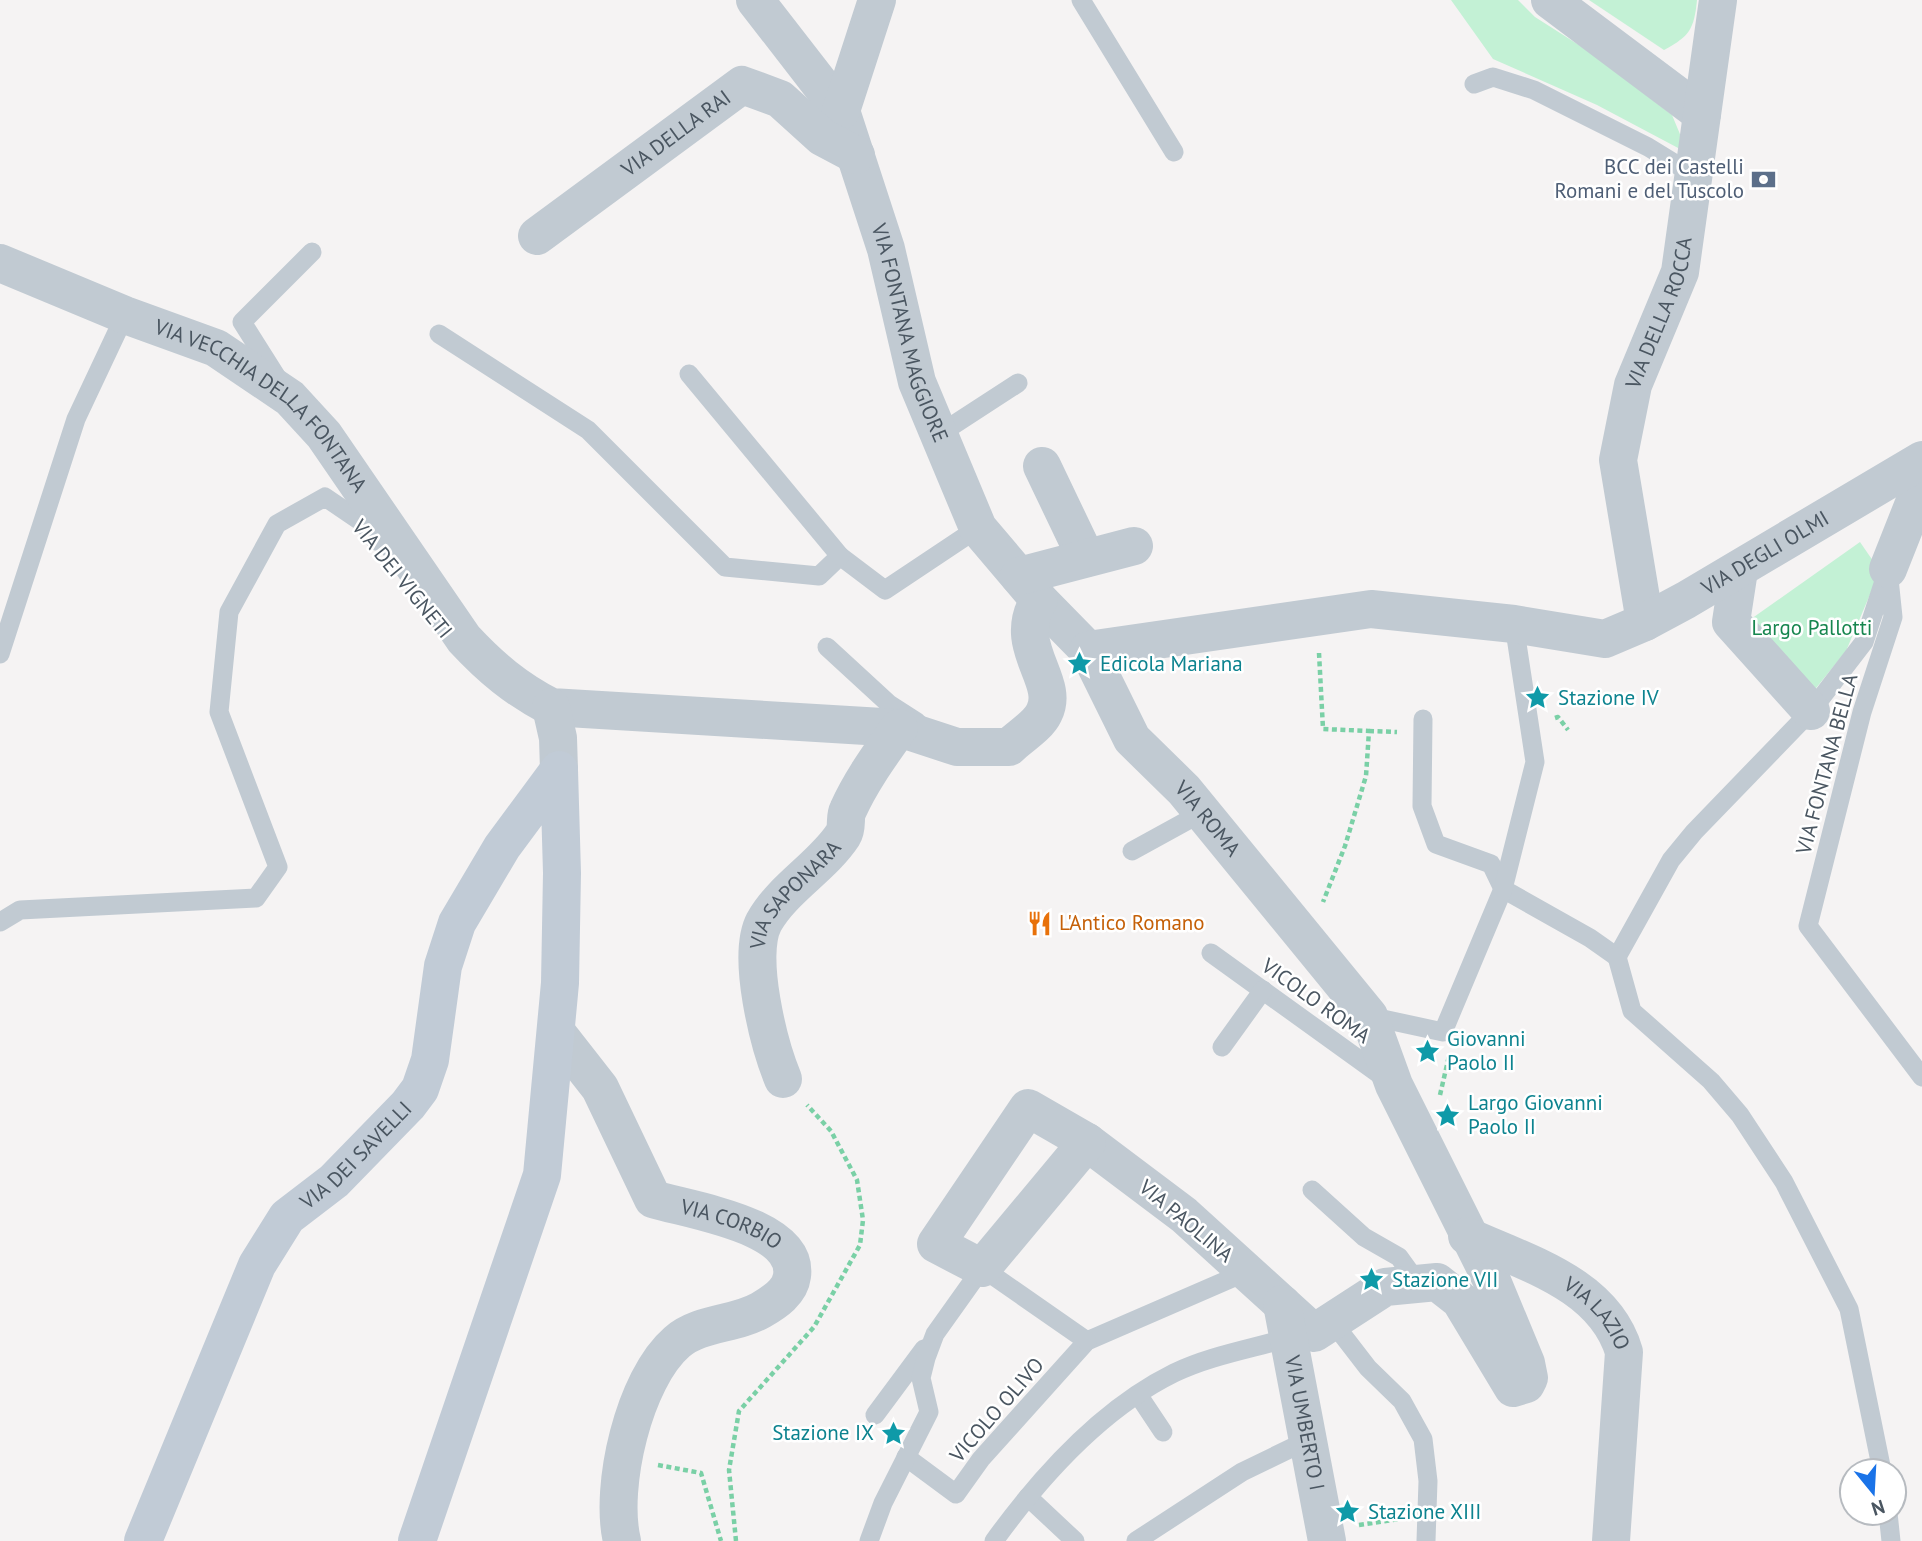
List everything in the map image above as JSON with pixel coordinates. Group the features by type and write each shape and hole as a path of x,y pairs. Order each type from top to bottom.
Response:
{"street":[{"name":"VIA FONTANA MAGGIORE","path":"755,0 841,111 886,249 917,382 978,528 1029,588 1088,650"},
{"path":"841,111 877,0"},
{"path":"1550,0 1702,114"},
{"name":"VIA DELLA ROCCA","path":"1645,622 1618,460 1633,385 1680,272 1718,0"},
{"name":"VIA DELLA RAI","path":"537,236 742,85 780,99 822,137 856,155"},
{"name":"VIA VECCHIA DELLA FONTANA","path":"0,264 125,315 216,348 290,398 324,435 464,639 488,665 519,691 551,707"},
{"name":"VIA DEGLI OLMI","path":"1514,624 1605,639 1645,622 1738,570 1922,460"},
{"path":"1042,466 1086,558"},
{"path":"1888,569 1922,483"},
{"path":"1029,588 1086,558 1134,546"},
{"path":"1738,570 1731,622 1811,711"},
{"name":"VIA DEI VIGNETI","path":"551,707 899,728 957,747 1009,747 1044,715 1049,697 1028,637 1031,613 1029,588"},
{"path":"1088,650 1371,609 1514,624"},
{"name":"VIA ROMA","path":"1088,650 1132,739 1203,812 1369,1016 1394,1085 1467,1236 1492,1281 1526,1363 1529,1378 1526,1384 1513,1388 1454,1293 1437,1282 1401,1285"},
{"path":"417,1541 542,1175 557,1033 562,873 558,738 551,707"},
{"name":"VIA SAPONARA","path":"782,1079 772,1052 762,1004 760,957 764,922 846,831 846,813 864,778 899,728"},
{"name":"VIA DEI SAVELLI","path":"143,1541 257,1265 287,1217 334,1181 408,1105 420,1089 436,1031 443,966 457,923 502,847 559,769"},
{"name":"VIA CORBIO","path":"557,1033 600,1088 653,1199 751,1227 778,1243 789,1255 793,1269 792,1281 783,1296 726,1324 698,1329 678,1341 655,1367 635,1413 617,1504 622,1541"},
{"name":"VIA PAOLINA","path":"982,1268 936,1244 1028,1108 1087,1143 1184,1215 1246,1272 1285,1321 1314,1333 1331,1320"},
{"path":"982,1268 1087,1143"},
{"name":"VIA LAZIO","path":"1467,1236 1572,1284 1610,1320 1619,1336 1624,1352 1611,1541"},
{"path":"1331,1320 1401,1285"},
{"name":"VIA UMBERTO I","path":"1285,1321 1327,1536"}],"lane":[{"path":"1081,0 1174,152"},
{"path":"1474,84 1493,78 1534,90 1648,147 1692,174"},
{"path":"290,398 242,322 312,253"},
{"path":"0,654 76,419 125,315"},
{"path":"439,334 588,430 725,567 819,576 840,556"},
{"path":"689,374 840,556 885,590 978,528"},
{"path":"940,433 1018,383"},
{"name":"VIA DEI VIGNETI","path":"0,922 20,910 256,898 278,867 219,712 229,612 277,524 325,497 363,523 472,668 528,705 551,707"},
{"name":"VIA FONTANA BELLA","path":"1617,957 1671,860 1694,832 1811,711 1864,642 1888,569"},
{"name":"VIA FONTANA BELLA","path":"1888,569 1893,617 1862,712 1808,926 1922,1077"},
{"path":"1369,1016 1443,1032 1503,889 1535,762 1514,624"},
{"path":"827,647 888,704 957,747"},
{"path":"1423,719 1422,806 1436,844 1491,864 1503,889 1590,938 1617,957 1632,1011 1711,1081 1740,1115 1784,1182 1849,1309 1879,1457"},
{"path":"1132,851 1203,812"},
{"name":"VICOLO ROMA","path":"1211,953 1394,1085"},
{"path":"1222,1047 1264,990"},
{"path":"1312,1190 1364,1237 1399,1257 1401,1285"},
{"path":"875,1415 982,1268 1087,1341"},
{"name":"VICOLO OLIVO","path":"906,1457 956,1494 981,1459 1087,1341 1246,1272"},
{"path":"1331,1320 1368,1368 1402,1401 1423,1439 1429,1481 1426,1541"},
{"path":"994,1541 1057,1463 1139,1396 1172,1374 1285,1321"},
{"path":"869,1541 883,1503 929,1412 921,1378 935,1334"},
{"path":"1139,1396 1163,1432"},
{"path":"1136,1541 1241,1472 1308,1440"},
{"path":"1028,1497 1074,1541"}],"path":[{"path":"1311,942 1366,776 1369,731 1323,729 1317,618"},
{"path":"1552,720 1558,717 1568,730"},
{"path":"1438,1105 1450,1053 1443,1032"},
{"path":"736,1541 729,1469 739,1411 814,1327 860,1245 863,1220 857,1180 831,1132 782,1079"},
{"path":"626,1459 701,1474 721,1541"},
{"path":"1327,1536 1427,1515"}],"green space":[{"path":"1451,0 1518,0 1535,17 1593,54 1672,115 1682,139 1680,149 1597,105 1493,59"},
{"path":"1589,0 1697,0 1689,31 1664,50"},
{"name":"Largo Pallotti","path":"1860,542 1880,571 1846,651 1812,693 1751,619"}],"place":[{"name":"BCC dei Castelli Romani e del Tuscolo","path":"1764,179"},
{"name":"Edicola Mariana","path":"1080,664"},
{"name":"Stazione IV","path":"1538,698"},
{"name":"L'Antico Romano","path":"1039,923"},
{"name":"Giovanni Paolo II","path":"1427,1051"},
{"name":"Largo Giovanni Paolo II","path":"1448,1115"},
{"name":"Stazione VII","path":"1372,1280"},
{"name":"Stazione IX","path":"894,1433"},
{"name":"Stazione XIII","path":"1348,1512"}]}
